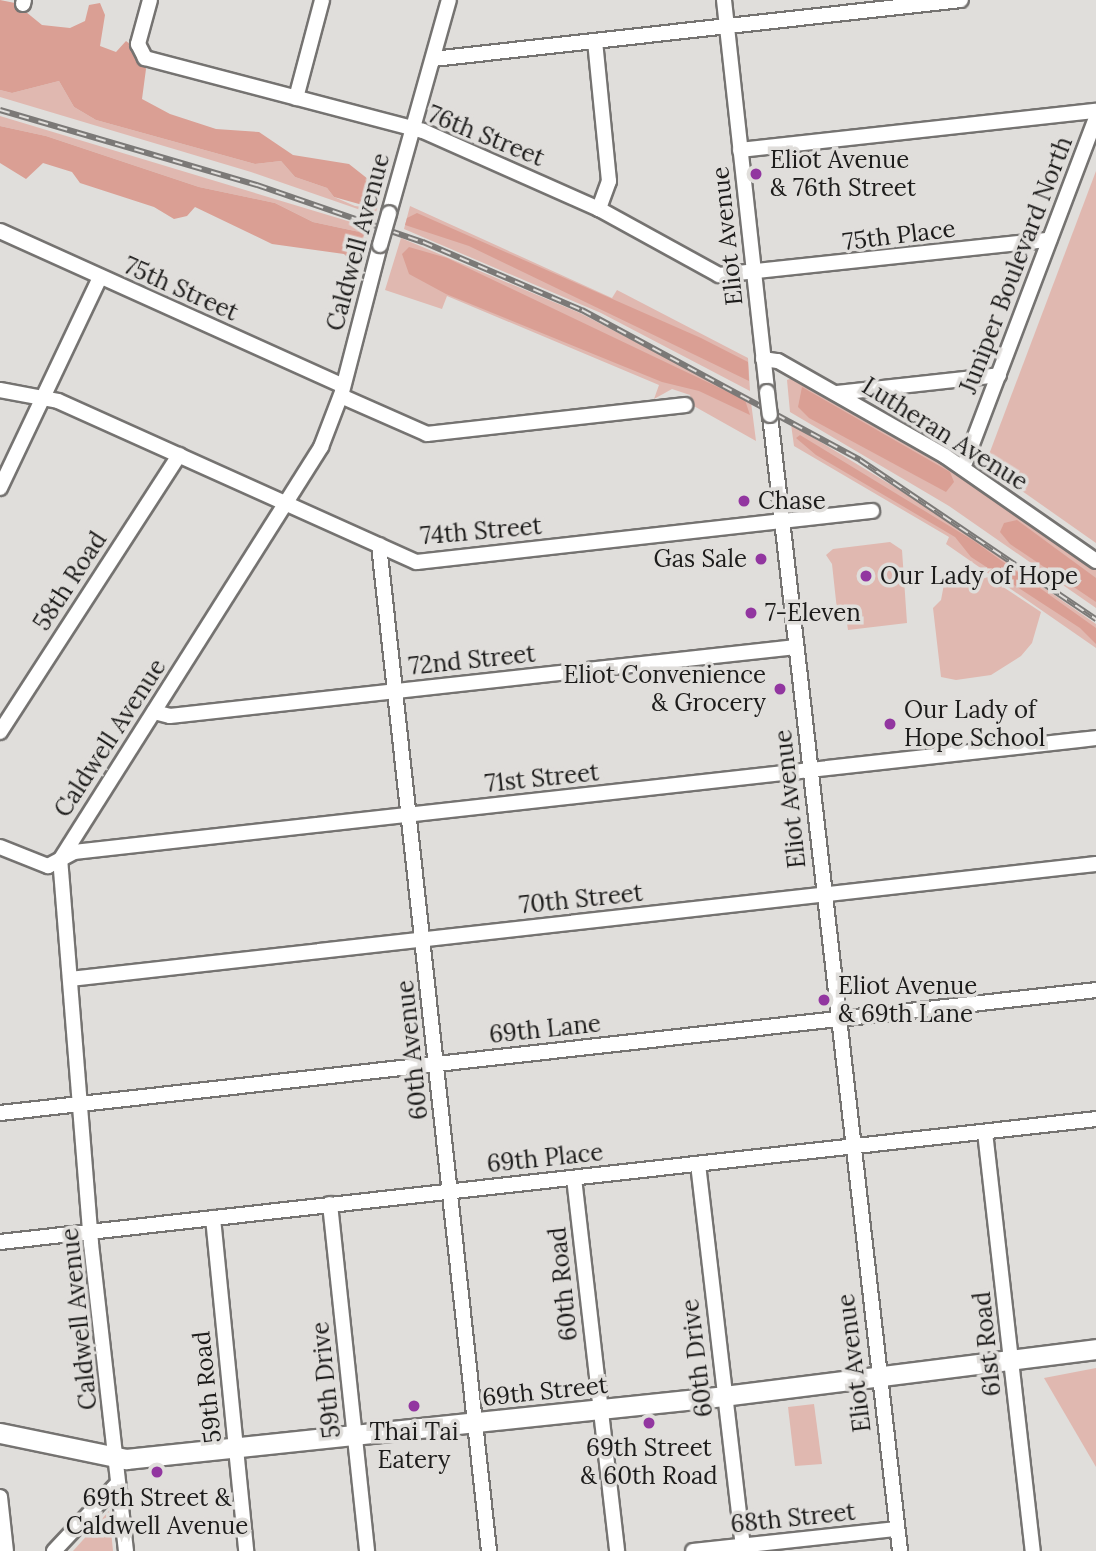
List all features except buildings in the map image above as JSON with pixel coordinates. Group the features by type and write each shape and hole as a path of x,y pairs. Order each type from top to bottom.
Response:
{"main road":[{"name":"69th Street","path":"0,1433 118,1457 356,1436 600,1410 1012,1363 1096,1349"}],"street":[{"name":"76th Street","path":"150,0 138,44 145,58 413,130 599,209 719,275 754,275"},
{"path":"296,98 322,0"},
{"name":"Caldwell Avenue","path":"125,1551 117,1485 118,1457 91,1231 60,860 321,447 342,391 449,0"},
{"name":"Eliot Avenue","path":"724,0 852,1147 900,1551"},
{"path":"433,59 961,0"},
{"path":"596,41 610,181 599,209"},
{"path":"740,150 1096,111"},
{"name":"Juniper Boulevard North","path":"963,468 1096,117"},
{"name":"75th Street","path":"0,231 342,391 427,434 685,405"},
{"name":"75th Place","path":"754,275 1049,240"},
{"path":"0,488 45,398 100,277"},
{"name":"Lutheran Avenue","path":"763,359 778,361 837,393 963,468 1096,561"},
{"path":"837,393 999,375"},
{"name":"74th Street","path":"0,390 45,398 417,562 872,511"},
{"name":"58th Road","path":"0,732 178,455"},
{"name":"60th Avenue","path":"379,545 489,1551"},
{"name":"72nd Street","path":"154,712 170,716 796,647"},
{"name":"71st Street","path":"0,847 48,866 74,852 1096,738"},
{"name":"70th Street","path":"70,979 1096,864"},
{"name":"69th Lane","path":"0,1113 1096,990"},
{"name":"69th Place","path":"0,1242 1096,1119"},
{"name":"61st Road","path":"985,1132 1033,1551"},
{"name":"60th Drive","path":"698,1164 743,1546"},
{"name":"60th Road","path":"574,1178 617,1551"},
{"name":"59th Drive","path":"330,1204 367,1551"},
{"name":"59th Road","path":"213,1218 246,1551"},
{"path":"54,1551 117,1485"},
{"path":"0,1497 6,1551"},
{"name":"68th Street","path":"693,1551 897,1529"}],"shaded area":[{"path":"0,0 15,3 42,25 70,28 85,21 89,5 100,3 105,15 100,46 116,52 126,41 142,53 146,69 142,99 170,114 216,129 259,132 293,155 349,164 373,183 385,175 377,209 334,197 327,188 295,177 281,161 255,164 96,120 74,107 59,81 12,93 0,90"},
{"path":"59,81 74,107 96,120 255,164 281,161 295,177 327,188 334,197 355,206 377,209 375,215 251,172 0,97 0,90 12,93"},
{"path":"0,116 371,228 369,234 313,222 275,203 199,187 46,136 0,126"},
{"path":"0,126 46,136 199,187 275,203 313,222 369,234 363,258 358,268 344,254 272,244 195,207 187,216 174,219 154,207 80,183 72,172 43,163 26,179 0,163"},
{"path":"1096,171 1096,543 985,465"},
{"path":"410,206 612,298 617,290 748,358 750,391 601,313 404,229"},
{"path":"417,213 701,338 748,362 749,381 469,246 405,225 407,218"},
{"path":"401,238 580,313 751,402 756,441 692,405 690,395 672,389 654,399 659,385 447,296 442,309 385,290"},
{"path":"409,247 447,258 745,400 750,415 699,391 662,382 446,294 409,274 402,254"},
{"path":"792,378 927,454 1079,557 1096,570 1096,608 949,506 790,412 787,380"},
{"path":"802,387 950,472 954,482 946,492 809,418 798,407"},
{"path":"791,424 934,511 1096,624 1096,648 946,544 949,537 794,446"},
{"path":"800,435 974,541 1096,628 1096,644 1080,628 971,557 955,537 816,455 796,438"},
{"path":"1017,520 1096,578 1096,602 1010,544 1000,532 1004,523"},
{"path":"890,542 902,550 907,623 848,630 846,617 837,610 832,564 826,555 833,549"},
{"path":"954,573 979,580 988,577 1041,612 1032,643 1021,656 991,675 956,680 941,677 933,608 941,600 945,579"},
{"path":"1096,1368 1096,1467 1044,1378"},
{"path":"814,1404 822,1464 795,1466 788,1407"},
{"path":"109,1511 113,1551 73,1551"}],"railway":[{"path":"0,110 257,185 423,242 582,310 860,460 1096,619"}],"place":[{"name":"Eliot Avenue & 76th Street","path":"756,174"},
{"name":"Chase","path":"744,501"},
{"name":"Gas Sale","path":"761,559"},
{"name":"Our Lady of Hope","path":"866,576"},
{"name":"7-Eleven","path":"751,613"},
{"name":"Eliot Convenience & Grocery","path":"780,689"},
{"name":"Our Lady of Hope School","path":"890,724"},
{"name":"Eliot Avenue & 69th Lane","path":"824,1000"},
{"name":"Thai Tai Eatery","path":"414,1406"},
{"name":"69th Street & 60th Road","path":"649,1423"},
{"name":"69th Street & Caldwell Avenue","path":"157,1472"}]}
